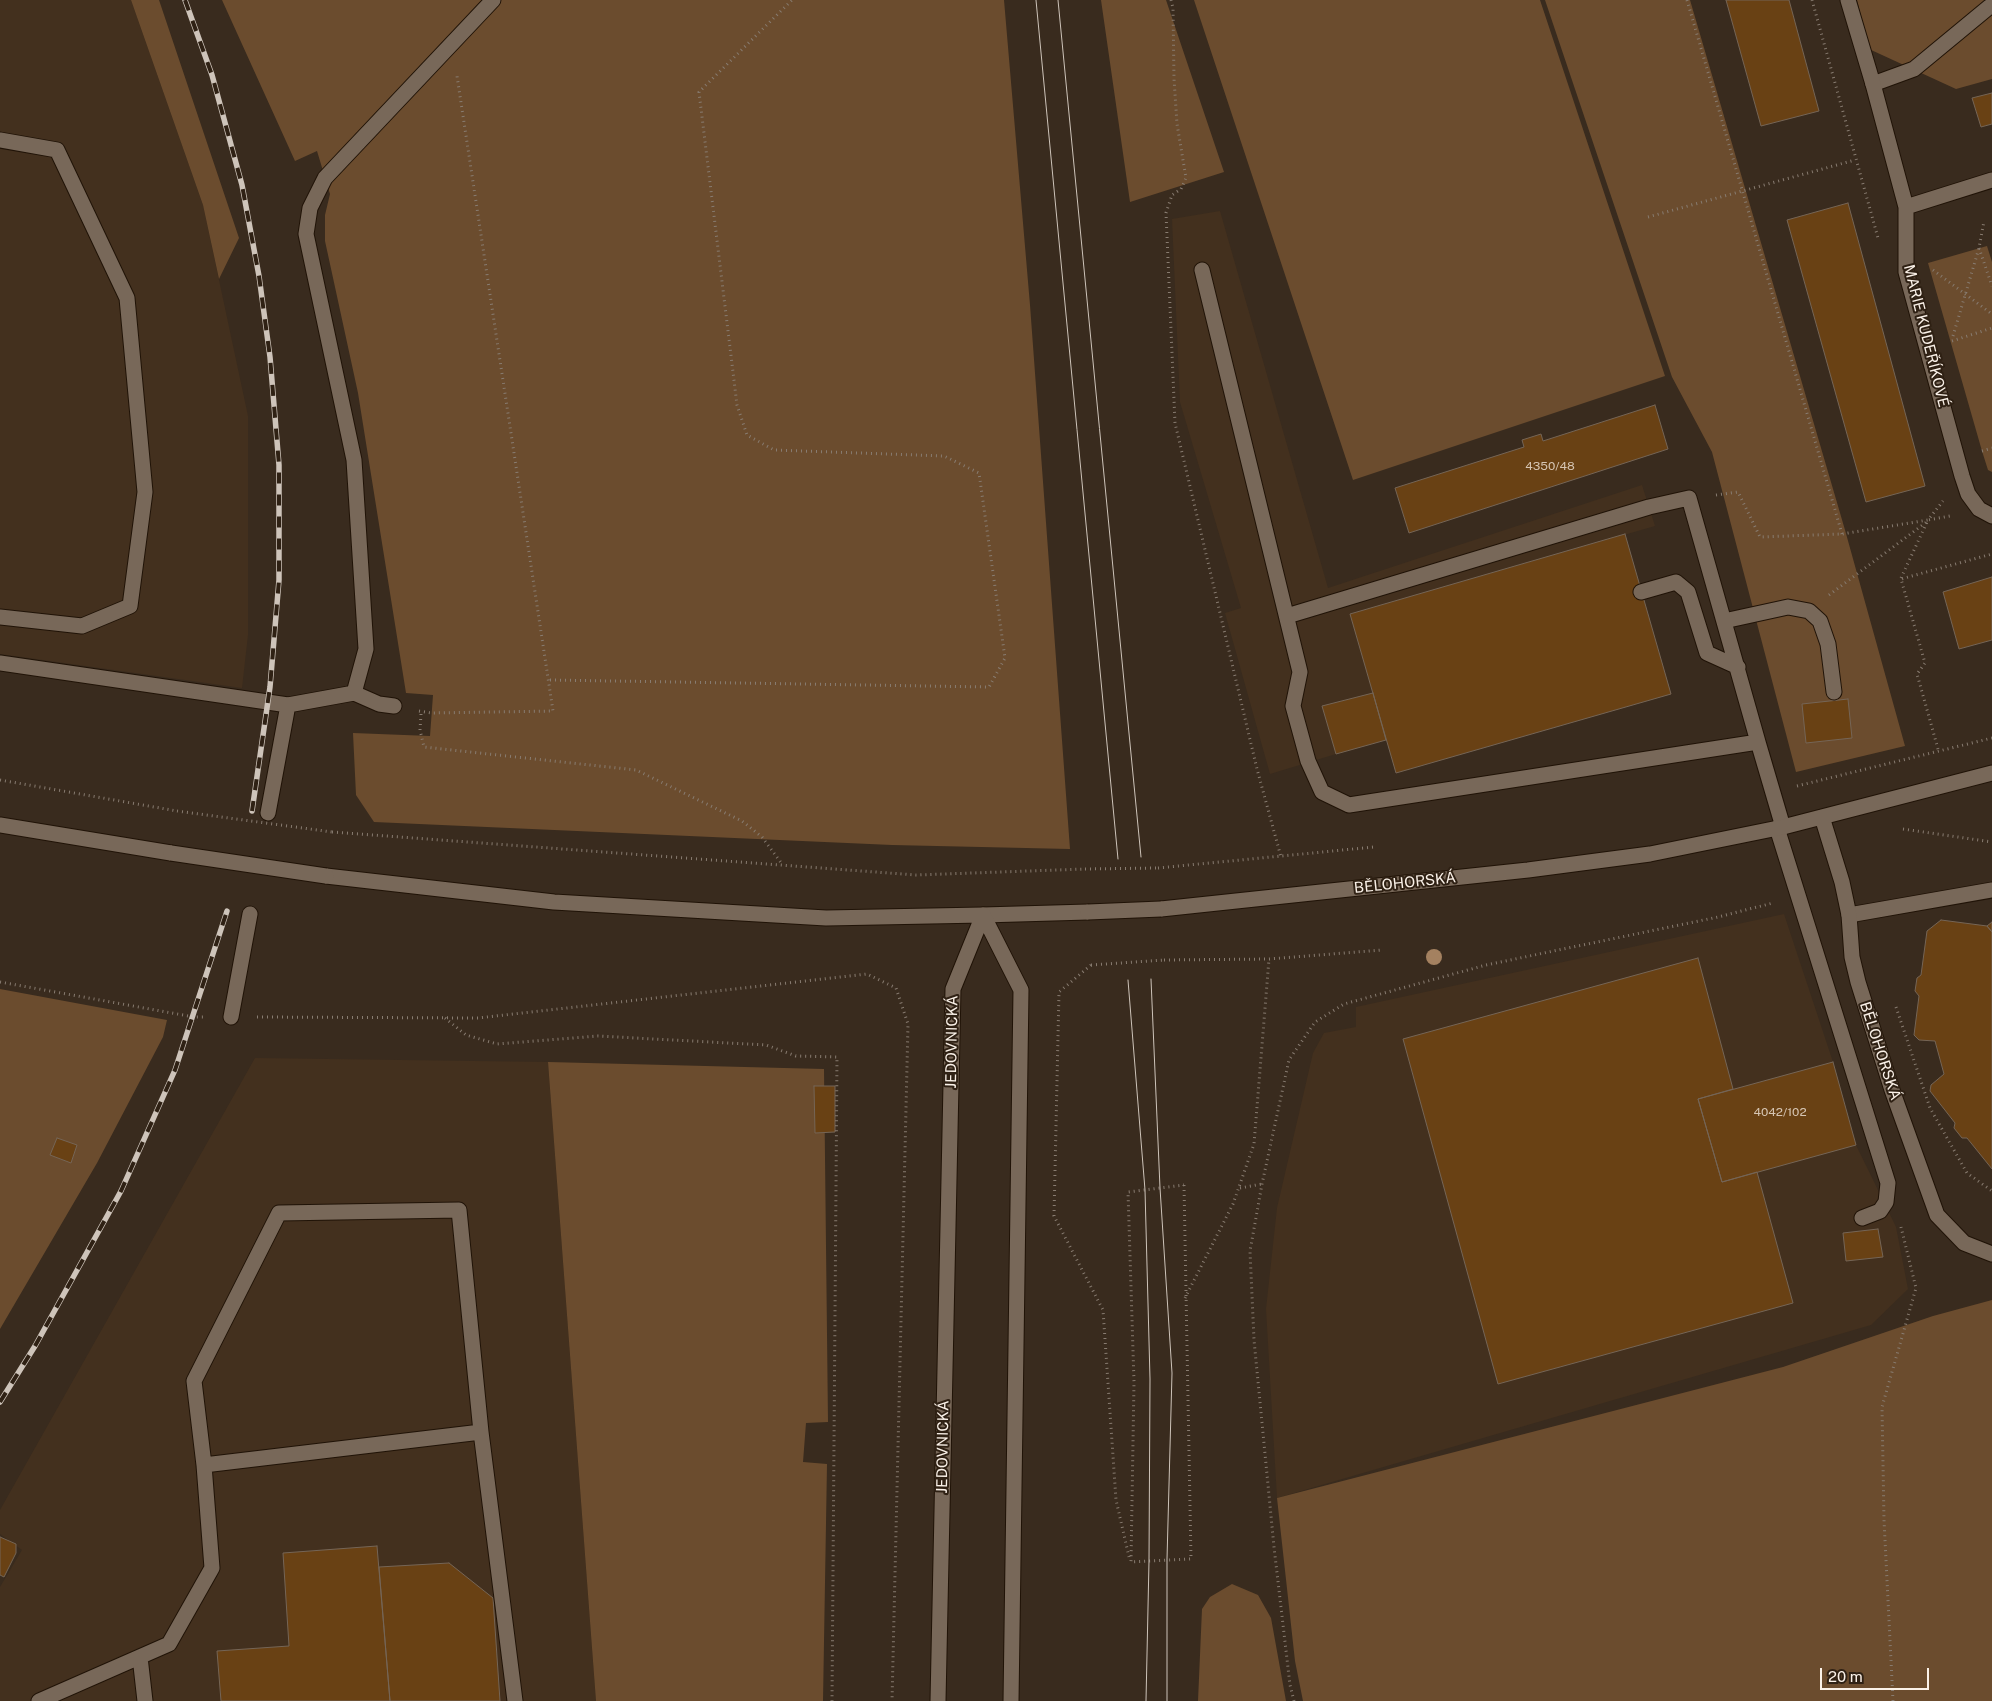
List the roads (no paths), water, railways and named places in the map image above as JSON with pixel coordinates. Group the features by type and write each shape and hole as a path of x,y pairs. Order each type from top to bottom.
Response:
{"main road":[{"path":"354,692 366,649 354,460 306,234 310,208 325,178 493,0"},
{"name":"MARIE KUDEŘÍKOVÉ","path":"1848,0 1906,207 1906,272 1962,476 1968,494 1986,513"},
{"path":"1873,84 1914,69 1989,7"},
{"path":"0,140 57,150 127,298 145,492 130,606 82,626 0,617"},
{"path":"1906,207 1992,180"},
{"path":"1202,270 1300,672 1293,706 1308,761 1322,792 1349,805 1758,742"},
{"path":"1286,616 1649,507 1688,498 1773,792 1798,897 1888,1183 1886,1202 1880,1211 1862,1218"},
{"path":"1641,592 1676,582 1688,592 1707,653 1738,667"},
{"path":"1724,621 1788,607 1809,611 1820,621 1828,644 1834,692"},
{"path":"0,663 288,705 354,692 379,704 394,706"},
{"path":"268,813 288,705"},
{"name":"BĚLOHORSKÁ","path":"0,825 326,876 554,902 826,918 983,915 1161,909 1650,854 1780,827 1992,773"},
{"name":"BĚLOHORSKÁ","path":"1822,817 1842,882 1849,915 1852,957 1858,982 1892,1090 1937,1215 1964,1243 1992,1254"},
{"path":"1849,915 1992,890"},
{"path":"231,1017 250,914"},
{"path":"983,915 1021,990 1011,1701"},
{"name":"JEDOVNICKÁ","path":"938,1701 953,989 983,915"},
{"path":"39,1701 169,1644 212,1568 204,1465 194,1381 279,1213 459,1210 481,1432 515,1701"},
{"path":"204,1465 481,1432"},
{"path":"140,1657 145,1701"}],"tram line":[{"path":"1036,0 1118,859"},
{"path":"1058,0 1141,857"},
{"path":"1151,979 1160,1188 1172,1373 1167,1559 1167,1701"},
{"path":"1128,980 1145,1190 1150,1379 1146,1701"}],"railway":[{"path":"185,0 212,75 242,185 259,276 270,357 279,465 279,580 270,687 252,811"},
{"path":"0,1402 35,1346 121,1191 175,1070 227,911"}]}
